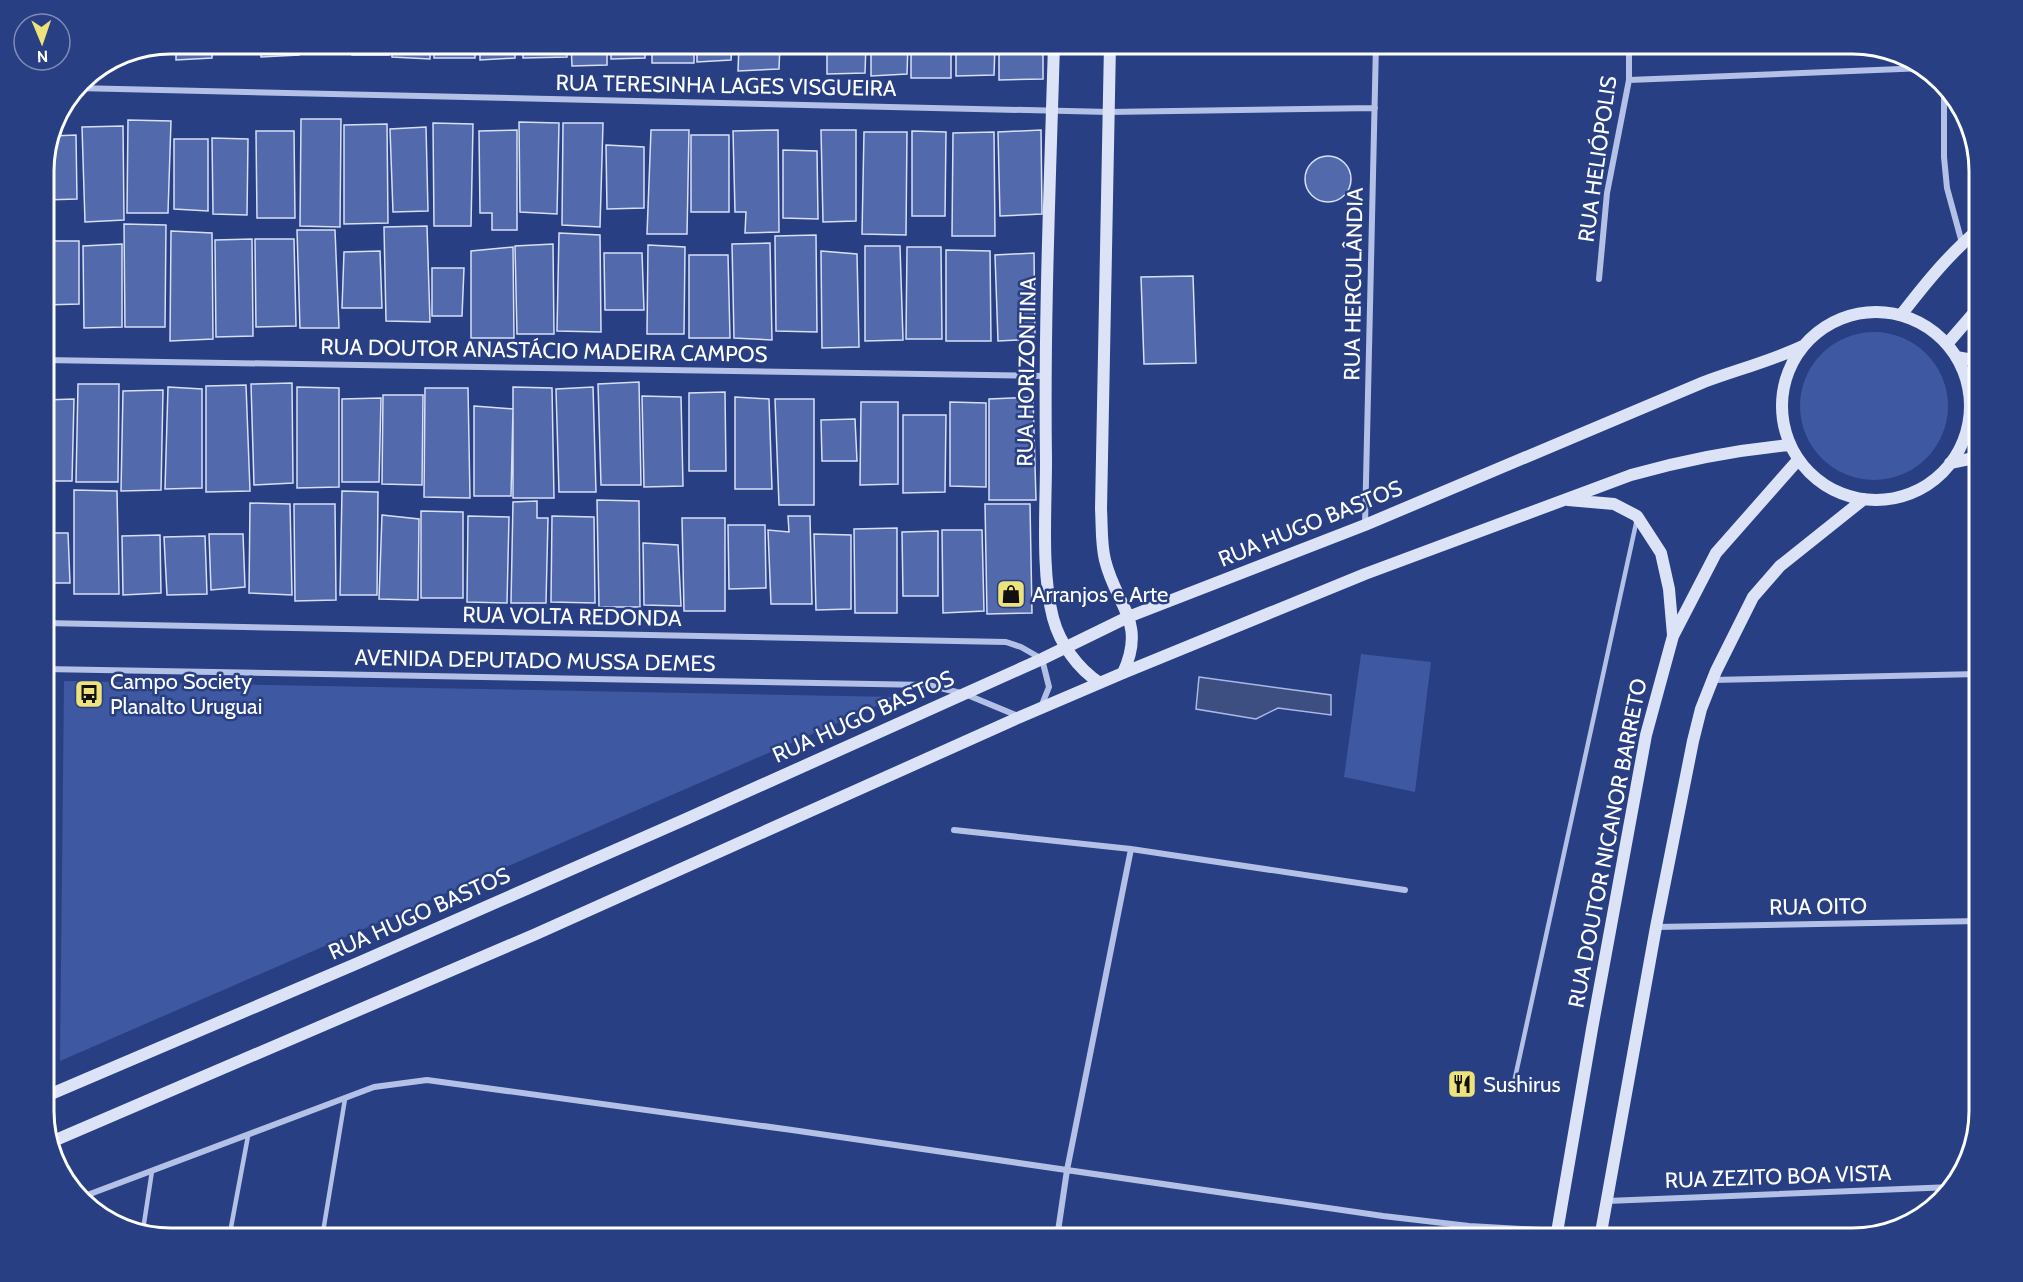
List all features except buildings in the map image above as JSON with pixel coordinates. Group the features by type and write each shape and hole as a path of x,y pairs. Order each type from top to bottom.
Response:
{"street":[{"name":"RUA HORIZONTINA","path":"1054,54 1045,376 1047,581 1054,621 1066,647 1086,674 1100,683"},
{"path":"1110,54 1101,509 1105,559 1128,616 1133,639 1130,659 1123,673"},
{"name":"RUA HERCULÂNDIA","path":"1365,525 1376,54"},
{"name":"RUA HELIÓPOLIS","path":"1599,279 1607,193 1629,81 1629,54"},
{"path":"1629,81 1908,69"},
{"name":"RUA TERESINHA LAGES VISGUEIRA","path":"88,88 1109,112 1375,108"},
{"path":"1944,99 1944,157 1947,188 1962,243"},
{"path":"1901,315 1933,273 1969,238"},
{"path":"1969,402 1967,383 1956,357 1947,344 1922,324 1901,315 1874,312 1847,316 1822,328 1803,346 1789,369 1782,394 1782,420 1790,446 1798,460 1808,471 1833,490 1864,499 1896,497 1926,485 1950,463 1964,439 1969,416"},
{"path":"1947,344 1969,319"},
{"name":"RUA HUGO BASTOS","path":"54,1094 686,819 1042,659 1128,616 1365,525 1704,382 1803,346"},
{"path":"1956,357 1969,359"},
{"name":"RUA DOUTOR ANASTÁCIO MADEIRA CAMPOS","path":"54,360 1045,376"},
{"path":"57,1139 536,934 1020,717 1365,574 1631,475 1665,465 1746,449 1790,446"},
{"path":"1950,463 1969,459"},
{"name":"RUA DOUTOR NICANOR BARRETO","path":"1558,1228 1646,735 1673,636 1716,553 1798,460"},
{"path":"1602,1228 1656,927 1701,709 1712,680 1753,597 1780,566 1864,499"},
{"path":"1565,500 1614,504 1637,516 1661,553 1669,589 1673,636"},
{"name":"RUA VOLTA REDONDA","path":"54,623 995,642 1014,644 1042,659"},
{"path":"1039,710 1049,687 1042,659"},
{"name":"AVENIDA DEPUTADO MUSSA DEMES","path":"54,669 928,685 965,694 1020,717"},
{"path":"1712,680 1969,674"},
{"path":"954,830 1131,849 1405,890"},
{"path":"1059,1228 1067,1170 1131,849"},
{"name":"RUA OITO","path":"1656,927 1969,921"},
{"path":"89,1195 375,1088 427,1080 1383,1216 1489,1228"},
{"name":"RUA ZEZITO BOA VISTA","path":"1606,1201 1940,1187"}],"lane":[{"path":"1514,1087 1637,516"},
{"path":"324,1228 345,1099"},
{"path":"231,1228 248,1136"},
{"path":"144,1225 152,1171"}],"shaded area":[{"path":"1874,332 1902,338 1926,354 1942,378 1948,406 1942,434 1926,458 1902,474 1874,480 1846,474 1822,458 1806,434 1800,406 1806,378 1822,354 1846,338"},
{"path":"1361,654 1431,662 1415,792 1344,777"},
{"path":"1199,677 1331,695 1331,715 1278,708 1256,719 1196,709"},
{"path":"64,681 897,697 60,1061"}],"place":[{"name":"Arranjos e Arte","path":"1011,594"},
{"name":"Campo Society Planalto Uruguai","path":"89,694"},
{"name":"Sushirus","path":"1462,1084"}]}
